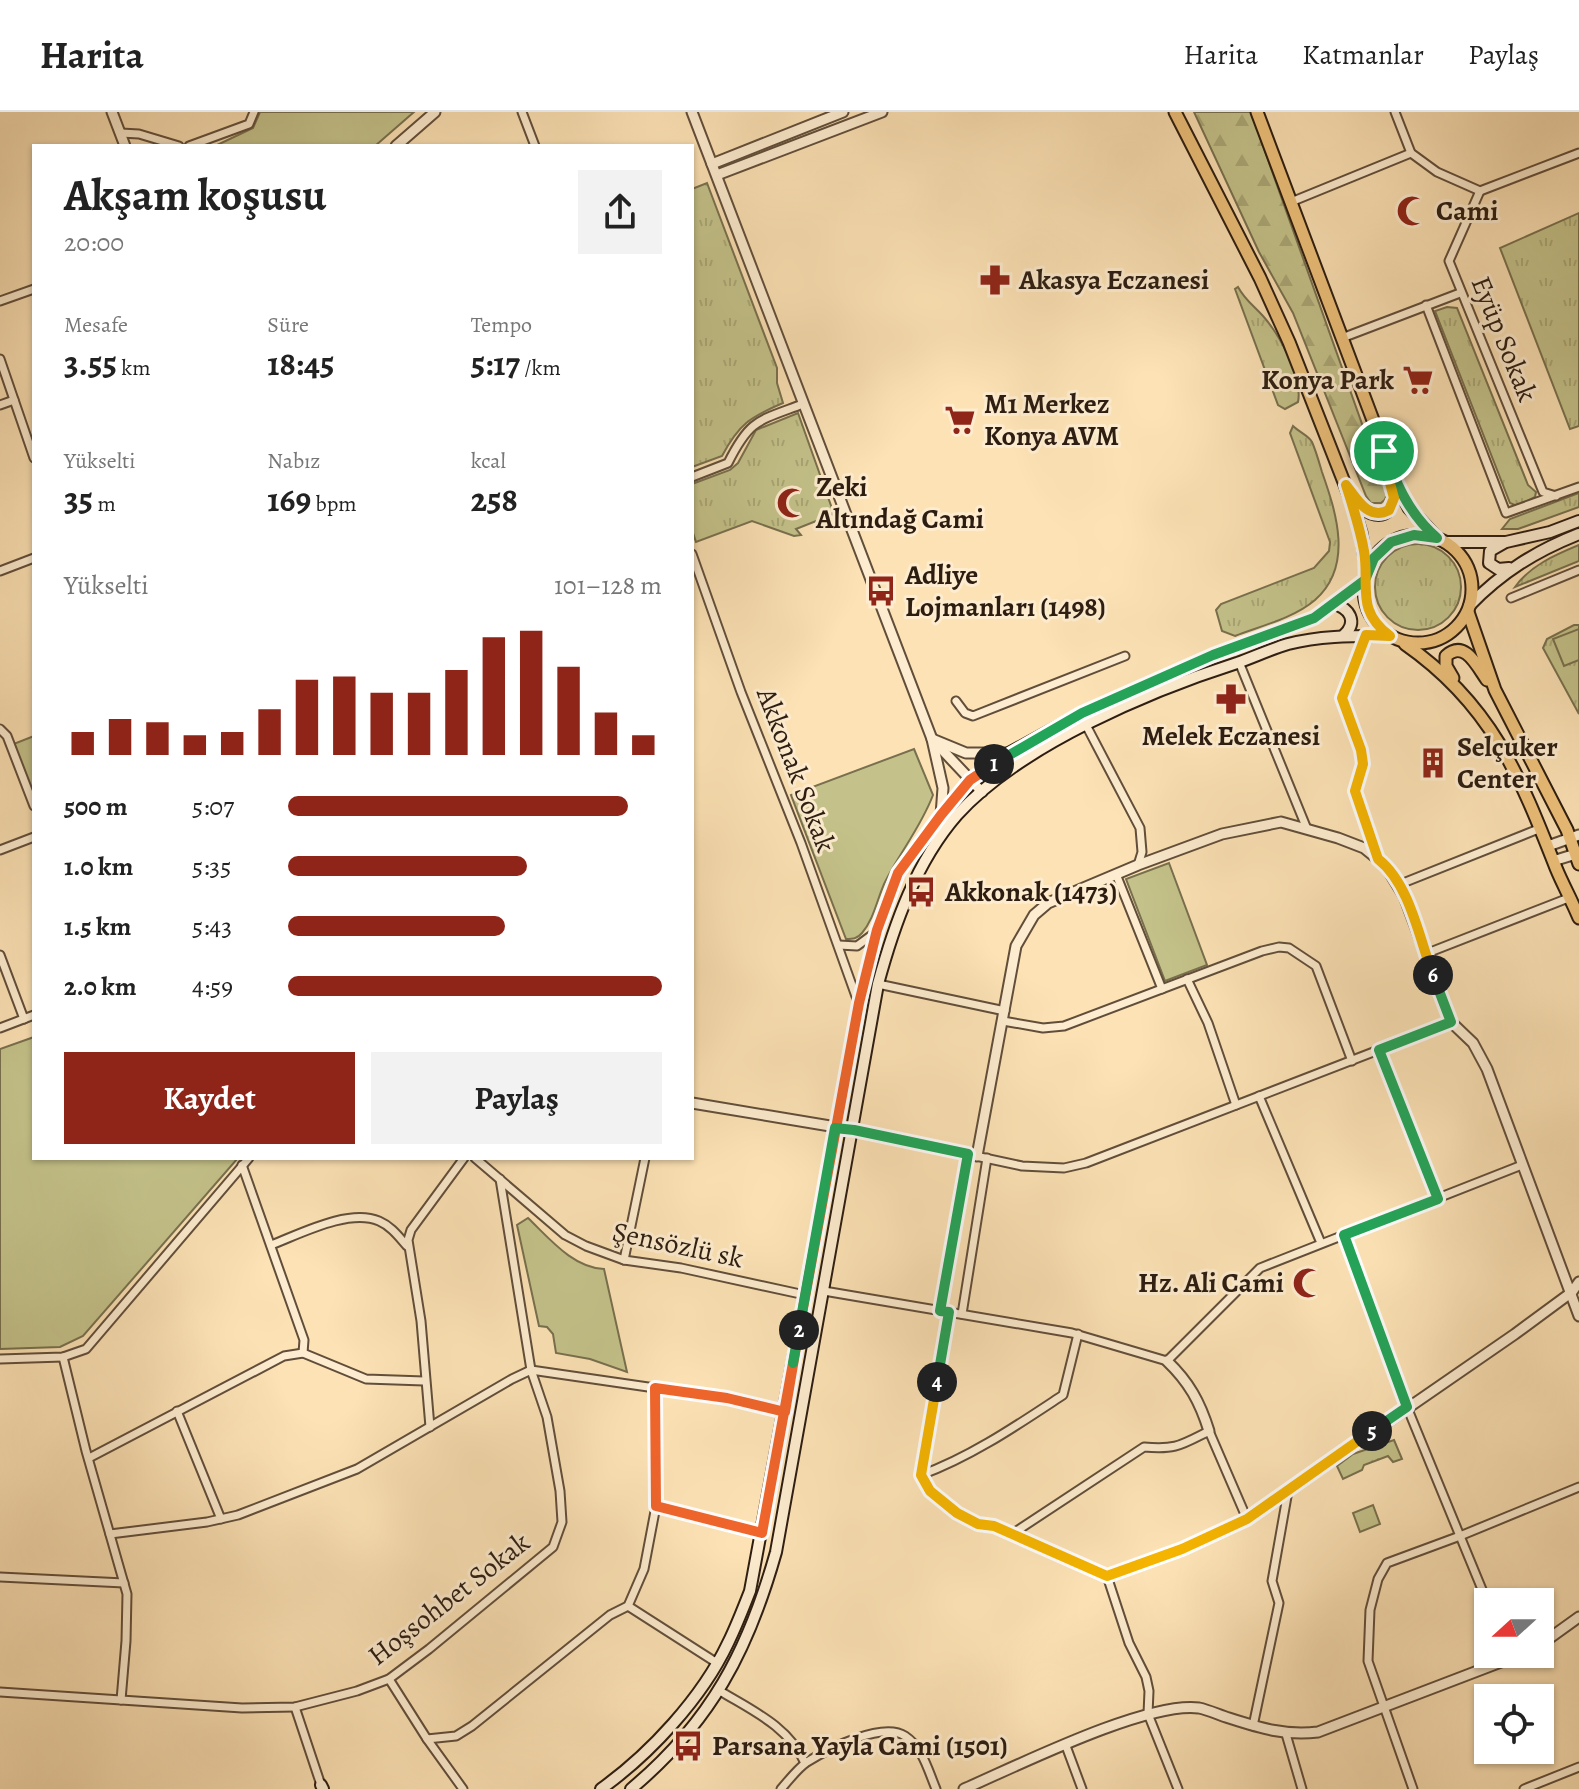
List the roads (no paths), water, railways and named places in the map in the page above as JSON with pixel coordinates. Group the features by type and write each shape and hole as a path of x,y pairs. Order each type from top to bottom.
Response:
{"main road":[{"path":"1175,112 1275,311 1346,485 1361,533 1365,596 1369,611 1378,625 1439,670 1470,701"},
{"path":"1257,112 1402,497 1417,518 1457,552 1467,566 1472,590 1468,609 1495,690"},
{"path":"1346,485 1372,513 1389,510 1394,498 1384,451"},
{"path":"601,1789 632,1767 685,1707 717,1663 750,1591 859,1003 877,930 898,873 941,815 970,780 1009,753 1082,713 1213,655 1306,622 1366,576 1374,558 1391,542 1414,535 1441,540 1506,542 1535,537 1579,521"},
{"path":"631,1789 660,1765 720,1691 744,1647 761,1603 776,1552 878,984 900,913 928,857 956,816 1028,758 1086,725 1109,712 1215,669 1288,644 1344,635 1394,637 1417,643 1436,640 1453,630 1468,609 1515,565 1548,546 1579,534"},
{"path":"1506,542 1490,551 1489,563 1498,569 1515,565"},
{"path":"1333,604 1346,609 1351,617 1351,626 1344,635"},
{"path":"1578,857 1575,836 1495,690 1465,651 1455,649 1446,656 1446,666 1511,761 1579,918"}],"street":[{"path":"112,112 124,144"},
{"path":"194,144 249,124 254,112"},
{"path":"398,144 435,112"},
{"path":"522,112 534,144"},
{"path":"692,112 932,739 943,788 941,815"},
{"path":"712,164 843,112"},
{"path":"717,175 882,112"},
{"path":"1395,112 1411,153 1437,172 1480,191 1579,153"},
{"path":"121,133 139,134 172,144"},
{"path":"1291,202 1411,153"},
{"name":"Eyüp Sokak","path":"1480,191 1449,261 1543,492 1556,496"},
{"path":"0,301 32,290"},
{"path":"1342,338 1460,293"},
{"path":"1426,305 1506,513 1579,487"},
{"path":"0,359 32,452"},
{"path":"0,405 14,400"},
{"path":"694,476 728,463 742,435 757,422 803,404"},
{"path":"0,571 32,559"},
{"name":"Akkonak Sokak","path":"694,561 859,1003"},
{"path":"1511,598 1579,570"},
{"path":"1366,635 1342,698 1363,764 1355,791 1378,859"},
{"path":"956,701 965,713 973,716 1125,656"},
{"path":"1239,662 1307,829"},
{"path":"1086,725 1140,828 1142,852 1138,865"},
{"path":"0,729 7,736 32,796"},
{"path":"932,739 966,753 1009,753"},
{"path":"932,739 982,792"},
{"path":"940,1311 978,1156 1016,946 1034,915 1048,903 1138,865 1222,834 1281,822 1364,848 1385,865 1398,885 1451,1022 1473,1043 1487,1069 1579,1316"},
{"path":"1398,885 1541,828"},
{"path":"1548,846 1575,836"},
{"path":"0,850 32,838"},
{"path":"1553,861 1578,857"},
{"path":"1116,874 1162,989"},
{"path":"1425,954 1571,897"},
{"path":"839,945 857,946 877,930"},
{"path":"878,984 1043,1028 1064,1026 1262,951 1289,948 1316,966 1352,1061"},
{"path":"0,955 24,1019"},
{"path":"1187,979 1208,1023 1236,1105"},
{"path":"0,1028 32,1016"},
{"path":"694,1103 854,1130 1022,1166 1064,1168 1086,1163 1451,1022"},
{"path":"1379,1050 1438,1199"},
{"path":"1259,1096 1321,1243"},
{"path":"962,1314 978,1156"},
{"path":"0,1359 63,1357 86,1349 247,1160"},
{"path":"430,1427 421,1321 409,1247 411,1230 463,1160"},
{"name":"Şensözlü sk","path":"477,1160 565,1235 586,1246 624,1260 681,1268 805,1295"},
{"path":"624,1260 645,1160"},
{"path":"242,1165 304,1340 303,1353"},
{"path":"1167,1361 1260,1268 1522,1165"},
{"name":"Hoşsohbet Sokak","path":"0,1692 242,1708 295,1707 357,1691 389,1679 553,1547 562,1522 560,1491 547,1417 531,1370 500,1179"},
{"path":"271,1245 336,1221 360,1218 378,1220 409,1247"},
{"path":"1344,1235 1407,1407 1481,1588"},
{"path":"949,1312 921,1475 930,1491 957,1513 978,1524 994,1526 1107,1576 1182,1549 1247,1519 1572,1292 1579,1282"},
{"path":"824,1291 1078,1334 1167,1361 1185,1379 1201,1403 1209,1431 1247,1519"},
{"path":"921,1475 942,1467 1063,1395 1078,1334"},
{"path":"89,1458 284,1356 303,1353 366,1379 424,1381"},
{"path":"63,1357 127,1594 121,1700"},
{"path":"110,1534 221,1519 357,1469 531,1370 727,1398 785,1412"},
{"path":"427,1739 456,1736 472,1726 610,1615 628,1606 644,1569 656,1506 655,1388"},
{"path":"177,1411 221,1519"},
{"path":"1012,1534 1144,1447 1174,1448 1209,1431"},
{"path":"1413,1789 1368,1661 1370,1610 1378,1579 1387,1563 1579,1487"},
{"path":"1253,1726 1279,1603 1272,1581 1288,1491"},
{"path":"656,1506 762,1533"},
{"path":"1107,1576 1129,1643 1146,1677 1148,1714 1178,1789"},
{"path":"0,1577 124,1583"},
{"path":"628,1606 717,1663"},
{"path":"1554,1635 1579,1617"},
{"path":"964,1789 1161,1710 1199,1708 1286,1734 1318,1732 1479,1668"},
{"path":"389,1679 463,1789"},
{"path":"720,1691 780,1727 797,1745 805,1763"},
{"path":"295,1707 322,1788"},
{"path":"781,1789 805,1763 852,1740 887,1731 904,1735 921,1751 936,1789"},
{"path":"1286,1734 1302,1789"},
{"path":"1066,1746 1082,1789"},
{"path":"1524,1789 1579,1767"}],"place":[{"name":"Cami","path":"1412,211"},
{"name":"Akasya Eczanesi","path":"995,280"},
{"name":"Konya Park","path":"1418,380"},
{"name":"M1 Merkez Konya AVM","path":"960,420"},
{"name":"Zeki Altındağ Cami","path":"792,503"},
{"name":"Adliye Lojmanları (1498)","path":"881,591"},
{"name":"Melek Eczanesi","path":"1231,699"},
{"name":"Selçuker Center","path":"1433,763"},
{"name":"Akkonak (1473)","path":"921,892"},
{"name":"Hz. Ali Cami","path":"1308,1283"},
{"name":"Parsana Yayla Cami (1501)","path":"688,1746"}]}
